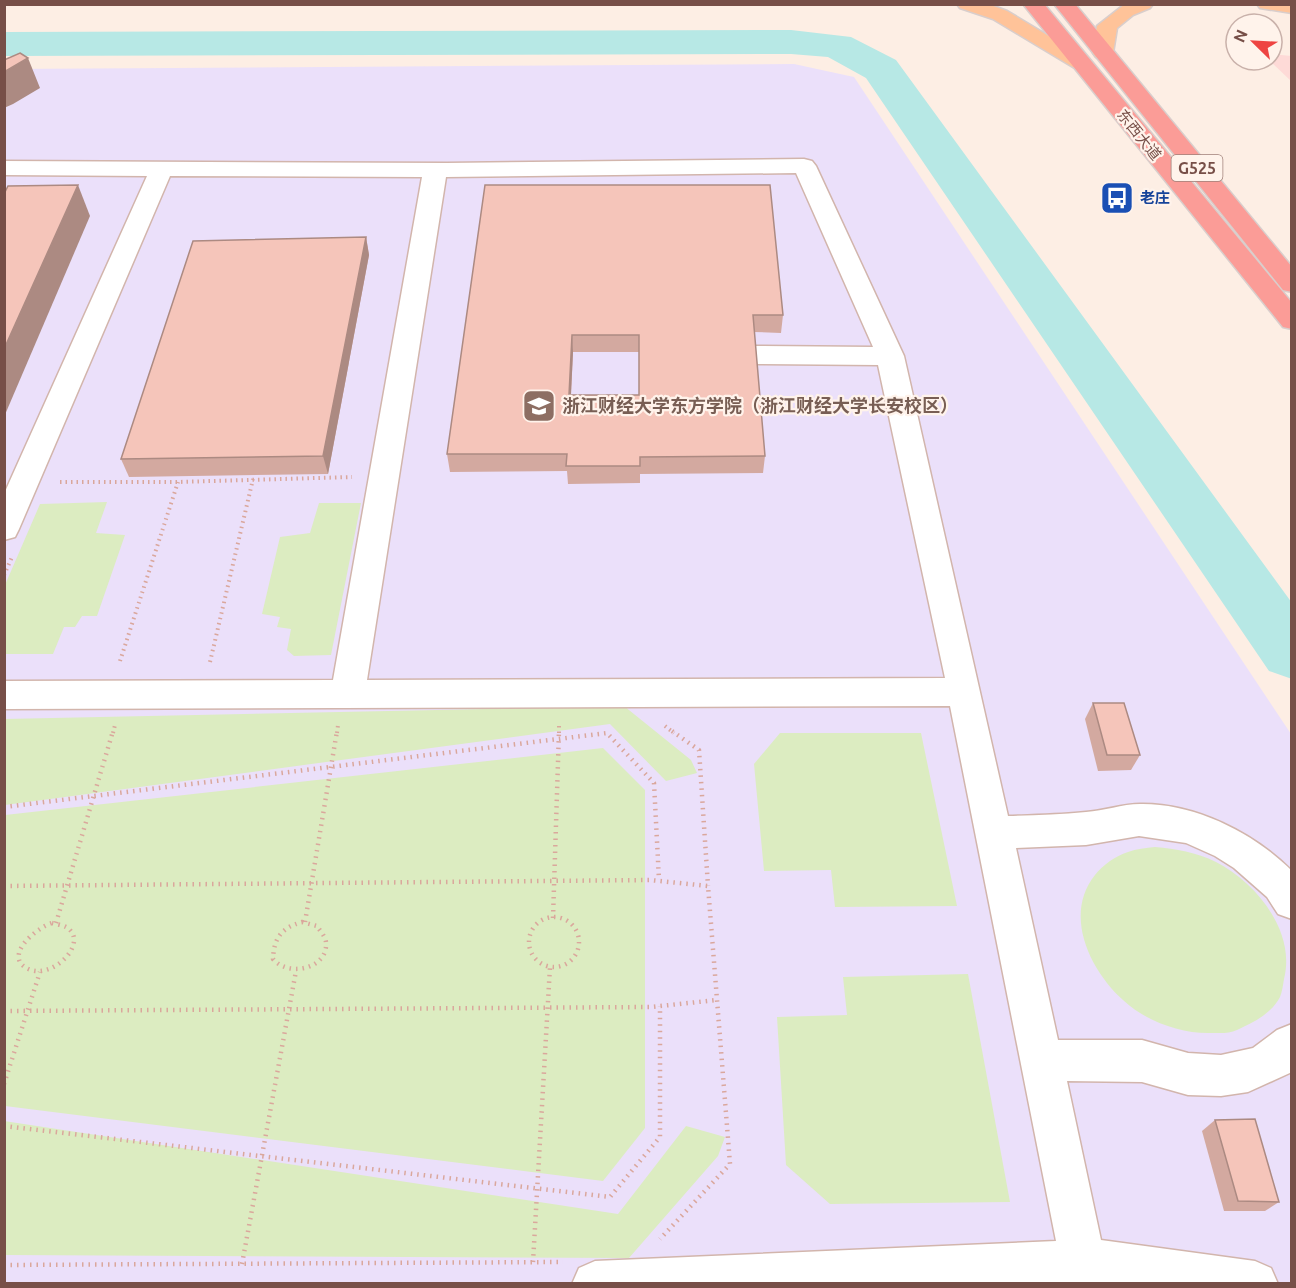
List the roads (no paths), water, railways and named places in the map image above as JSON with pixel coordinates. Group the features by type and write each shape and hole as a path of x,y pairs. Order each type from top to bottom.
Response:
{"highway":[{"name":"东西大道","path":"1033,4 1292,321"},
{"name":"东西大道","path":"1064,4 1292,284"}],"main road":[{"path":"968,4 1000,15 1080,63"},
{"path":"1103,52 1107,26 1126,11 1143,4"},
{"path":"1267,4 1292,7"}],"street":[{"path":"17,174 162,167 435,170 583,180 671,179 804,166 890,356 964,692 1083,1260 1239,1282"},
{"path":"4,529 12,494 162,167"},
{"path":"344,704 435,170"},
{"path":"753,355 890,356"},
{"path":"4,695 113,707 202,695 344,704 560,693 964,692"},
{"path":"994,833 1098,827 1136,820 1177,824 1219,838 1257,863 1292,903"},
{"path":"1041,1061 1144,1061 1195,1075 1226,1075 1244,1072 1284,1054 1292,1044"},
{"path":"582,1273 1100,1262"}],"waterway":[{"path":"4,44 791,42 837,46 881,69 1292,653"}],"place":[{"name":"老庄","path":"1117,198"},
{"name":"浙江财经大学东方学院（浙江财经大学长安校区）","path":"539,406"}]}
